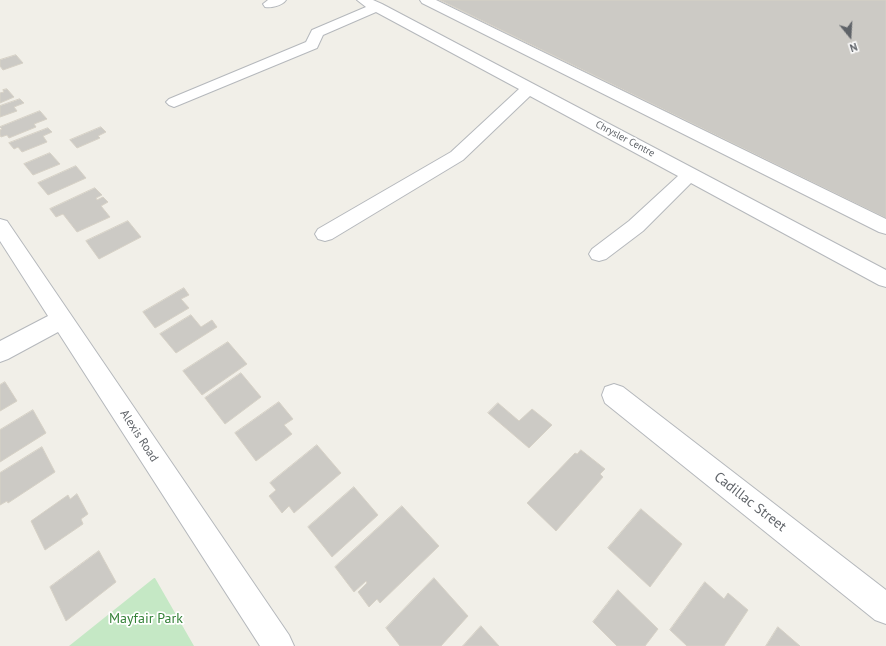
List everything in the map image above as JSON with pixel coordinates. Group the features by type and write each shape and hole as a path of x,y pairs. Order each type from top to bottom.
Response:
{"street":[{"path":"426,0 886,227"},
{"path":"174,102 312,45 317,33 370,4"},
{"name":"Chrysler Centre","path":"370,4 886,279"},
{"path":"324,234 457,156 529,88"},
{"path":"599,254 636,226 690,174"},
{"name":"Alexis Road","path":"0,226 278,646"},
{"path":"0,352 62,319"},
{"name":"Cadillac Street","path":"614,395 886,609"}],"green space":[{"name":"Mayfair Park","path":"154,578 194,646 69,646"}],"building":[{"path":"440,0 886,0 886,218"},
{"path":"16,55 23,63 3,70 0,66 0,60"},
{"path":"7,89 14,97 0,103 0,93"},
{"path":"20,99 24,103 14,107 17,111 0,117 0,106"},
{"path":"40,111 47,119 34,124 36,127 9,138 7,135 1,137 0,130 2,129 0,127"},
{"path":"101,127 106,132 98,136 100,138 77,148 70,140"},
{"path":"48,128 52,132 43,136 47,142 22,152 18,147 14,149 9,143"},
{"path":"50,153 60,164 33,175 24,164"},
{"path":"76,166 86,178 48,195 38,183"},
{"path":"95,188 102,195 96,198 97,200 103,197 108,202 101,206 110,217 77,232 63,214 56,217 50,209"},
{"path":"128,221 141,237 99,259 86,241"},
{"path":"184,288 189,295 181,299 189,308 155,328 143,312"},
{"path":"191,315 201,327 212,320 217,327 176,353 160,334"},
{"path":"228,342 247,364 202,395 183,371"},
{"path":"241,373 261,397 225,424 205,398"},
{"path":"5,382 17,401 0,411 0,385"},
{"path":"279,402 293,419 284,425 292,434 256,461 235,433"},
{"path":"498,403 519,421 532,409 552,425 529,448 488,413"},
{"path":"33,410 46,433 0,462 0,430"},
{"path":"317,445 341,473 294,513 289,506 282,513 269,496 276,490 270,483"},
{"path":"42,447 55,472 8,503 7,501 0,505 0,473"},
{"path":"581,450 605,469 600,474 603,477 556,531 527,503 575,453 577,454"},
{"path":"354,487 378,515 332,557 308,527"},
{"path":"77,494 88,514 81,519 83,524 45,550 31,521 68,495 70,499"},
{"path":"402,506 439,546 380,603 377,599 369,607 358,592 367,583 366,581 354,592 335,567"},
{"path":"641,509 682,544 650,587 608,548"},
{"path":"99,551 116,582 66,621 50,587"},
{"path":"434,578 468,616 441,646 400,646 386,628"},
{"path":"705,582 724,599 728,593 748,610 724,646 687,646 670,630"},
{"path":"618,590 658,629 645,646 617,646 593,622"},
{"path":"481,626 499,646 463,646"},
{"path":"778,627 800,646 766,646"}]}
